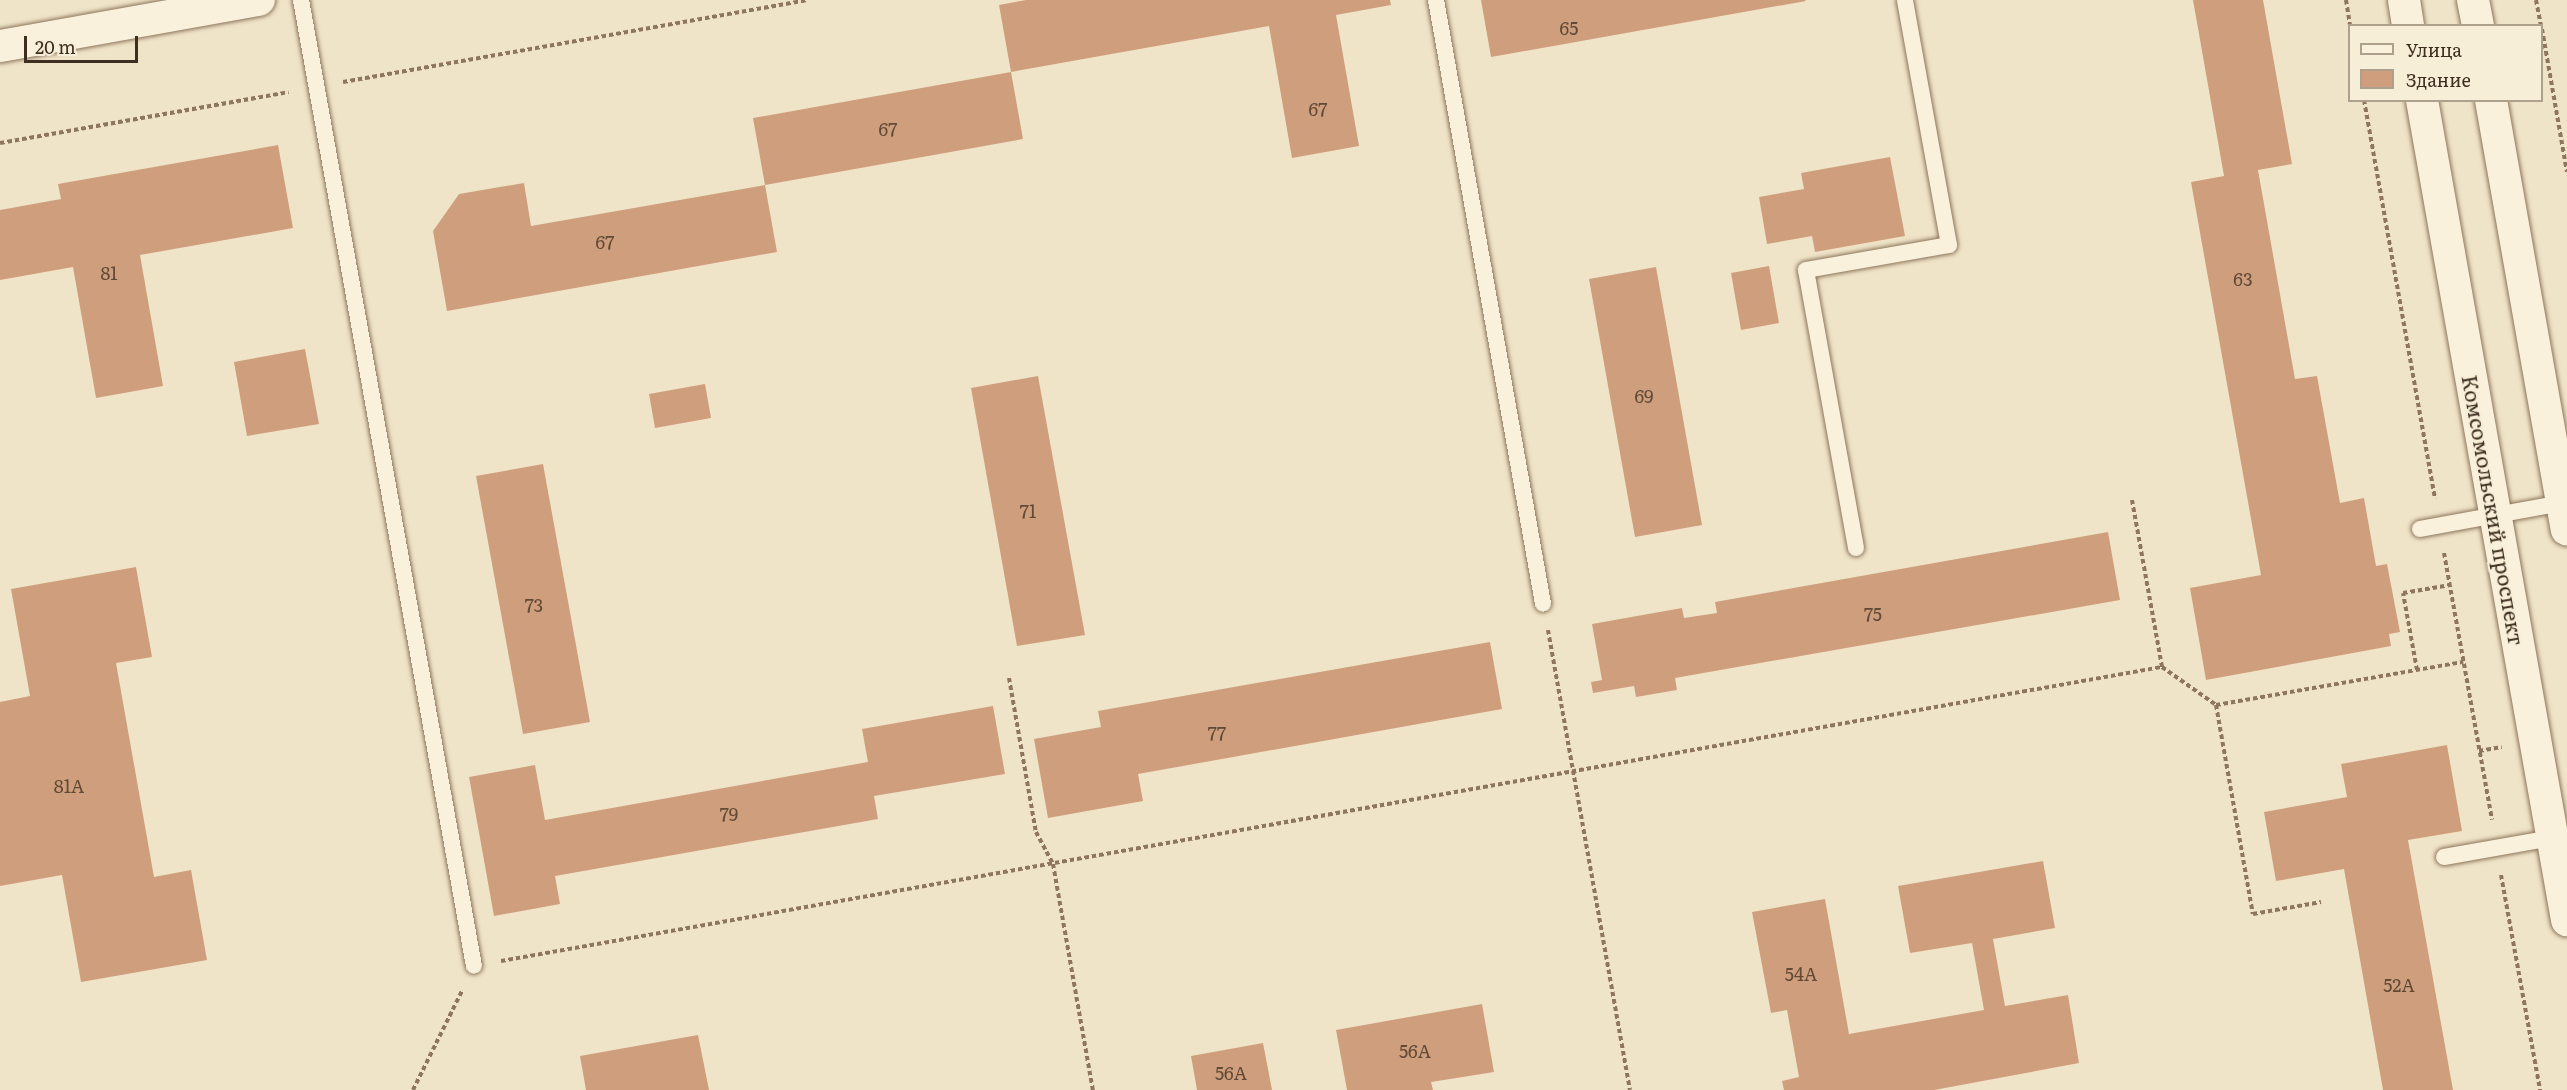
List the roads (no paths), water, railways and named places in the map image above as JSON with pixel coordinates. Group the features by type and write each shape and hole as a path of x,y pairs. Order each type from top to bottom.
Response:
{"street":[{"path":"0,46 259,0"},
{"path":"2404,0 2408,24"},
{"path":"2473,0 2478,24"},
{"name":"Комсомольский проспект","path":"2422,102 2567,920"},
{"path":"2491,102 2565,516"}],"lane":[{"path":"301,0 474,966"},
{"path":"1436,0 1543,603"},
{"path":"1856,548 1806,270 1949,245 1905,0"},
{"path":"2420,529 2495,515 2565,516"},
{"path":"2444,858 2552,838"}]}
